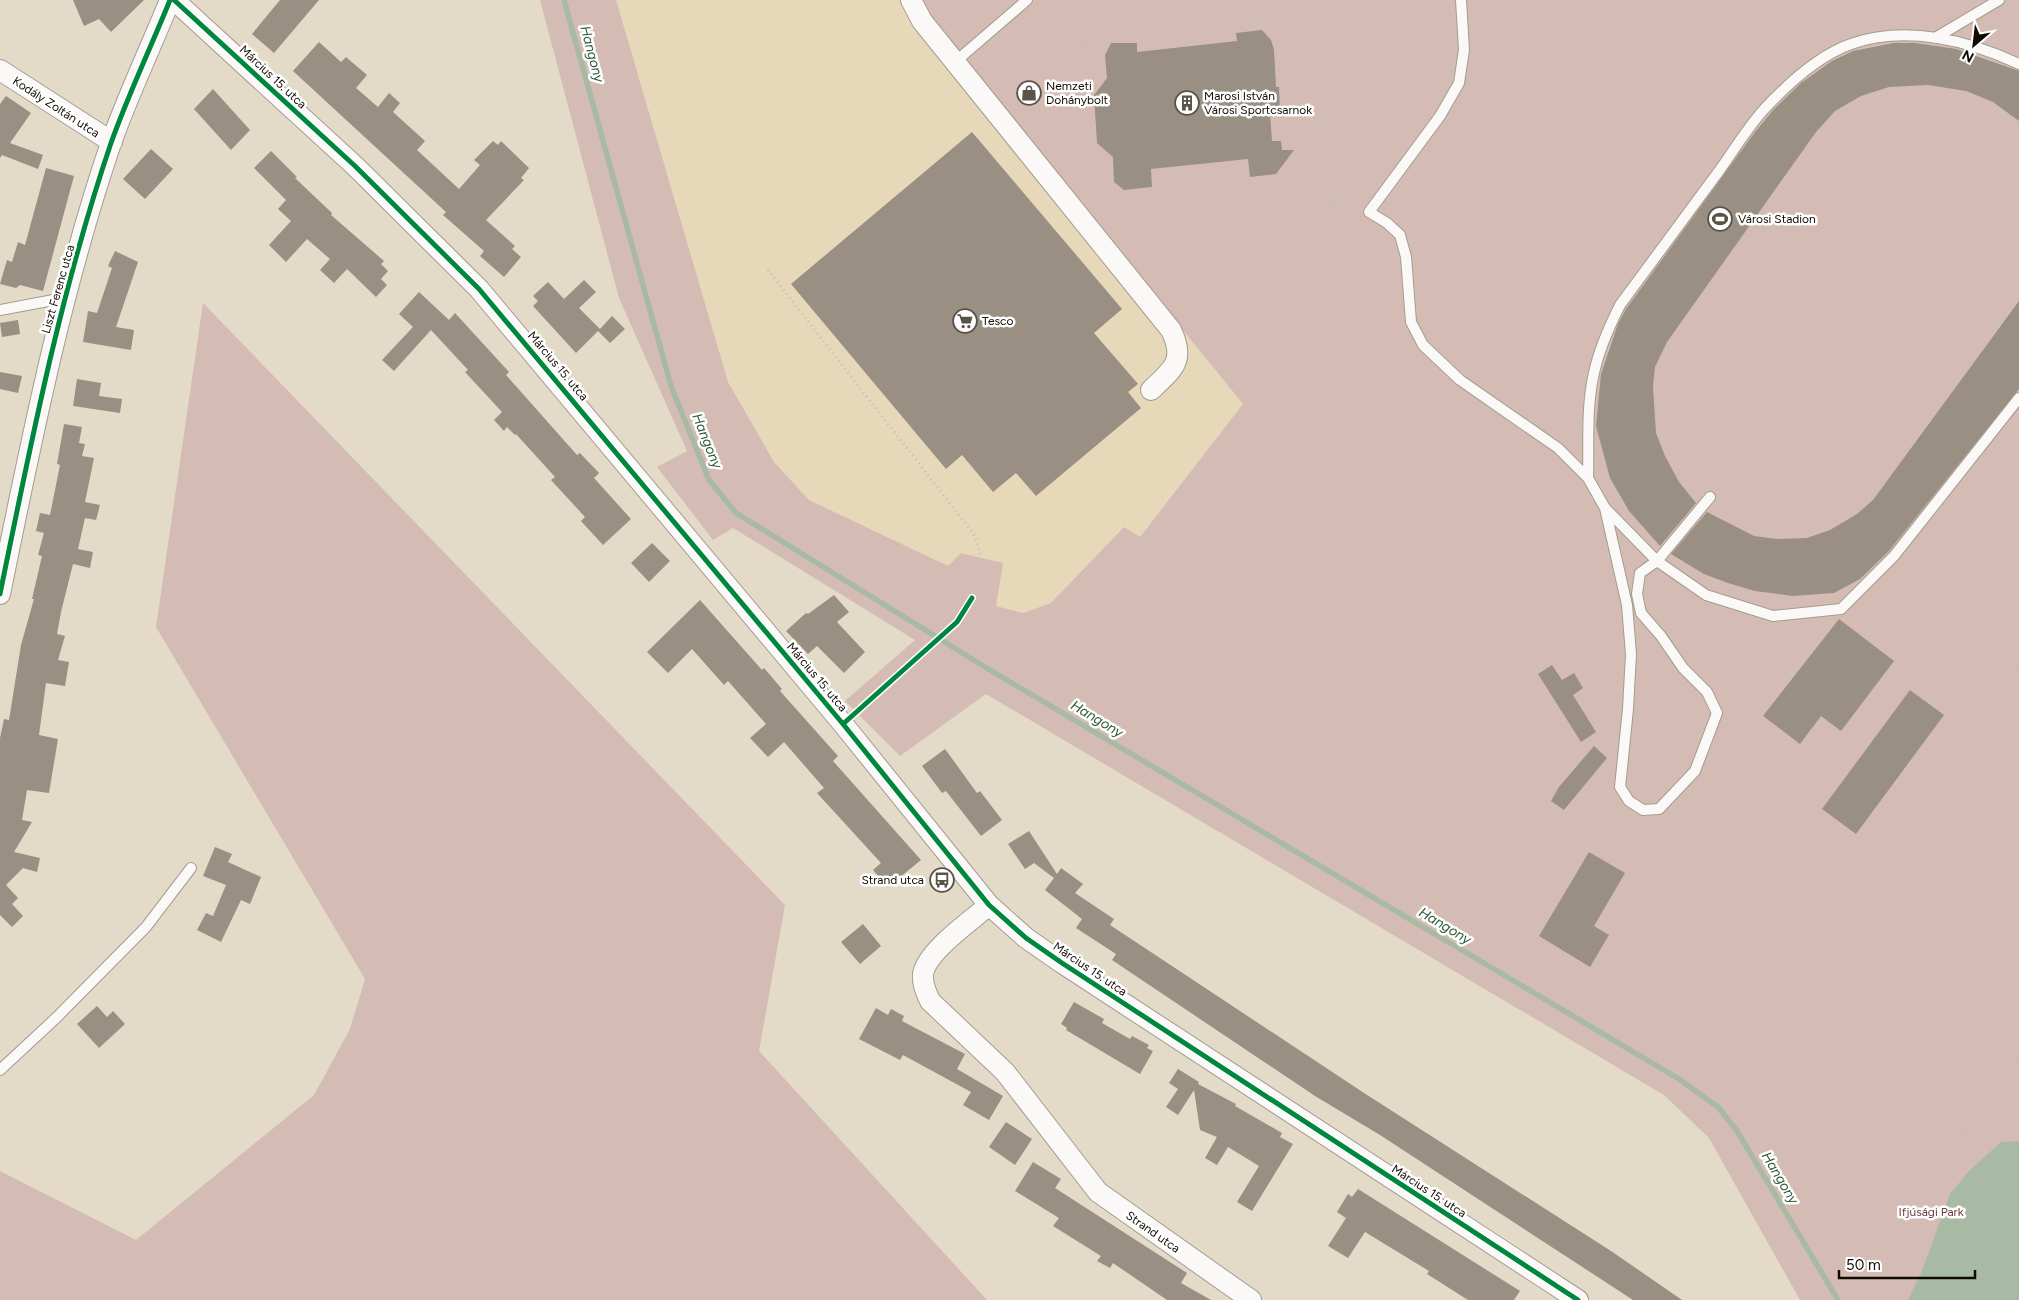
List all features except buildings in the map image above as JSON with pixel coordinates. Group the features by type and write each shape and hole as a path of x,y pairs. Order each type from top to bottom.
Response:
{"street":[{"name":"Liszt Ferenc utca","path":"0,594 38,406 64,298 112,142 172,0"},
{"name":"Március 15. utca","path":"172,0 355,166 479,289 836,717 989,905 1026,938 1062,963 1578,1300"},
{"path":"911,0 922,21 1171,330 1178,348 1177,361 1170,372 1151,390"},
{"name":"Kodály Zoltán utca","path":"0,70 112,142"},
{"name":"Strand utca","path":"989,905 936,952 927,963 923,975 924,989 930,1000 1005,1072 1098,1192 1250,1300"}],"lane":[{"path":"955,62 1027,0"},
{"path":"1461,0 1464,50 1459,83 1440,116 1369,212 1387,223 1400,235 1406,257 1411,322 1423,345 1460,380 1558,448 1588,478 1605,508 1657,561 1706,595 1773,616 1841,609 1894,556 2019,398"},
{"path":"1935,38 1999,0"},
{"path":"1588,478 1590,399 1594,374 1603,340 1620,304 1767,105 1799,76 1829,55 1850,44 1880,37 1905,35 1935,38 1994,52 2019,64"},
{"path":"0,310 64,298"},
{"path":"1605,508 1628,605 1630,654 1628,709 1620,786 1629,801 1643,810 1659,809 1695,771 1717,713 1707,692 1683,668 1661,636 1641,613 1637,594 1640,573 1657,561 1710,497"},
{"path":"0,1070 57,1017 146,927 191,868"}],"path":[{"path":"1040,0 1058,14 1083,47"},
{"path":"1189,46 1182,0 1163,9 1143,26 1099,31 1089,36 1083,47 1089,181 1106,203 1127,208 1296,193 1369,212"},
{"path":"1199,0 1230,18 1263,14 1273,15 1282,20 1287,28 1291,46 1301,53 1320,73 1328,92 1330,106 1328,118 1296,193"},
{"path":"1012,132 1084,91"},
{"path":"1307,166 1322,179 1336,204"},
{"path":"768,270 973,533 980,549 981,559 980,571 968,605"},
{"path":"1841,609 1898,649 1932,650 1975,646 2019,666"},
{"path":"1871,1300 1871,1284 1880,1254 1924,1184 1959,1135 1978,1116 2019,1059"},
{"path":"1959,1135 2019,1134"}],"shaded area":[{"path":"616,0 920,0 929,18 1243,405 1139,537 1124,527 1051,603 1023,613 996,606 949,566 809,500 774,462 728,382"},
{"path":"2019,1141 2019,1300 1908,1300 1922,1271 1950,1194 1969,1171 2001,1142"}],"green space":[{"name":"Ifjúsági Park","path":"540,0 616,0 728,382 774,462 809,500 948,566 961,553 1003,563 996,606 1023,613 1051,603 1124,527 1140,537 1243,404 929,18 920,0 2019,0 2019,1300 1800,1300 1709,1138 1664,1095 986,694 900,756 845,701 915,640 733,528 713,540 657,467 687,451 619,298"},
{"path":"203,303 785,905 759,1051 987,1300 0,1300 0,1171 136,1240 314,1095 350,1029 365,979 156,627"}],"waterway":[{"name":"Hangony","path":"564,0 671,386 709,480 736,513 985,667 1679,1079 1718,1107 1737,1131 1838,1300"}],"cycle path":[{"path":"0,594 48,367 93,198 111,143 170,0"},
{"path":"174,0 355,166 479,289 843,724 989,905 1026,938 1062,963 1578,1300"},
{"path":"843,724 957,622 972,598"}],"place":[{"name":"Nemzeti Dohánybolt","path":"1029,93"},
{"name":"Marosi István Városi Sportcsarnok","path":"1187,103"},
{"name":"Városi Stadion","path":"1720,219"},
{"name":"Tesco","path":"965,321"},
{"name":"Strand utca","path":"942,880"}]}
